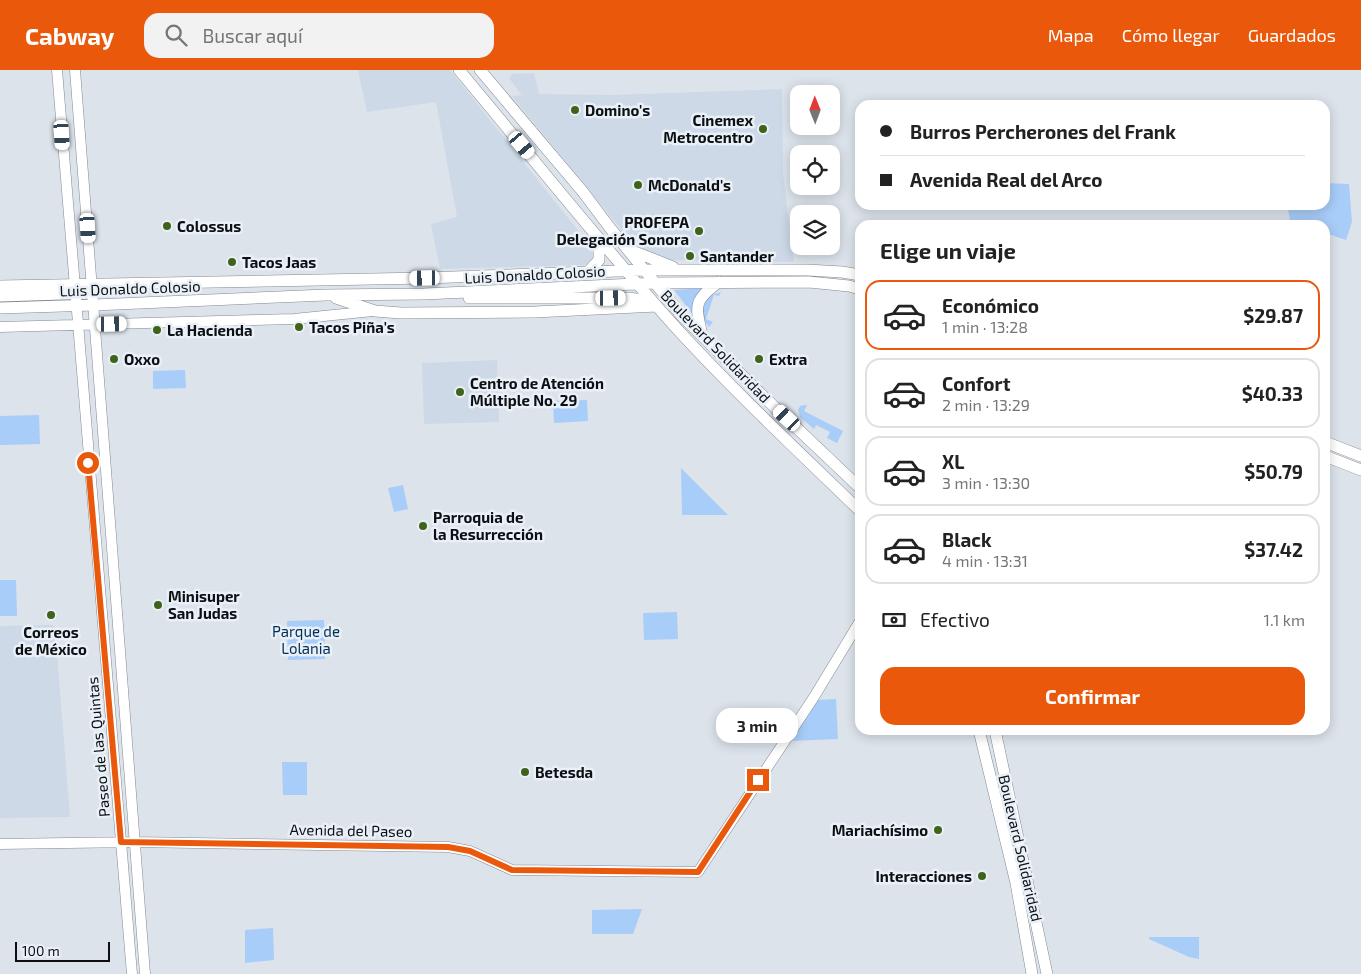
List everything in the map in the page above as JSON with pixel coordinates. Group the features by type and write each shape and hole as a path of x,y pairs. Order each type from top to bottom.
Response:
{"main road":[{"name":"Paseo de las Quintas","path":"57,70 75,306 132,974"},
{"name":"Paseo de las Quintas","path":"75,70 145,974"},
{"name":"Boulevard Solidaridad","path":"459,70 657,306 730,385 855,506"},
{"name":"Boulevard Solidaridad","path":"480,70 583,192 682,316 855,483"},
{"path":"588,272 599,260 599,238"},
{"path":"627,249 685,271"},
{"name":"Luis Donaldo Colosio","path":"0,286 92,289 645,270 807,270 855,275"},
{"path":"702,336 698,304 703,294 719,282"},
{"name":"Luis Donaldo Colosio","path":"0,308 326,295 438,293 656,283 809,282 855,288"},
{"path":"0,296 74,289"},
{"path":"438,293 453,298 481,299 636,299 644,300 657,306"},
{"path":"326,295 375,311"},
{"path":"0,326 294,320 375,311 401,313 535,312 657,306"},
{"path":"1330,444 1361,456"},
{"path":"1330,458 1361,470"},
{"name":"Avenida del Paseo","path":"0,844 135,842 448,847 470,851 512,870 698,872 814,697 855,629"},
{"name":"Boulevard Solidaridad","path":"980,735 1016,883 1032,974"},
{"name":"Boulevard Solidaridad","path":"995,735 1046,974"}],"shaded area":[{"path":"358,70 450,70 588,243 594,256 591,261 585,265 440,269 431,224 457,217 436,102 367,112"},
{"path":"534,73 539,94 612,95 782,89 783,174 790,230 790,255 793,255 794,262 661,260 642,251 628,238 512,96 525,95 521,94 509,78 512,74"},
{"name":"Centro de Atención Múltiple No. 29","path":"497,360 499,422 424,424 422,363"},
{"path":"53,625 55,628 70,817 0,818 0,626"}],"green space":[{"path":"1330,183 1349,184 1352,222 1346,240 1330,235 1330,220 1290,220 1288,210 1330,210"},
{"path":"703,288 694,316 674,290"},
{"path":"721,292 719,296 714,295 706,319 713,322 709,327 702,317 702,305 709,296"},
{"path":"185,370 186,388 153,389 153,371"},
{"path":"587,400 588,421 554,423 553,401"},
{"path":"807,405 804,411 843,431 837,443 827,438 830,432 816,425 814,429 800,417 798,410 800,406"},
{"path":"39,415 40,444 0,445 0,416"},
{"path":"681,468 728,515 682,515"},
{"path":"403,485 408,509 394,512 388,488"},
{"path":"0,580 16,580 17,616 0,616"},
{"path":"677,612 678,639 644,640 643,613"},
{"name":"Parque de Lolania","path":"324,620 325,659 288,660 287,621"},
{"path":"836,699 838,739 791,741 817,700"},
{"path":"282,762 307,762 307,795 283,795"},
{"path":"642,909 633,934 592,934 592,910"},
{"path":"273,928 274,960 245,963 245,930"},
{"path":"1149,937 1199,937 1199,959 1189,957 1149,939"}],"place":[{"name":"Domino's","path":"575,110"},
{"name":"Cinemex Metrocentro","path":"763,129"},
{"name":"McDonald's","path":"638,185"},
{"name":"Colossus","path":"167,226"},
{"name":"PROFEPA Delegación Sonora","path":"699,231"},
{"name":"Santander","path":"690,256"},
{"name":"Tacos Jaas","path":"232,262"},
{"name":"Tacos Piña's","path":"299,327"},
{"name":"La Hacienda","path":"157,330"},
{"name":"Oxxo","path":"114,359"},
{"name":"Extra","path":"759,359"},
{"name":"Centro de Atención Múltiple No. 29","path":"460,392"},
{"name":"Parroquia de la Resurrección","path":"423,526"},
{"name":"Minisuper San Judas","path":"158,605"},
{"name":"Correos de México","path":"51,615"},
{"name":"Betesda","path":"525,772"},
{"name":"Mariachísimo","path":"938,830"},
{"name":"Interacciones","path":"982,876"}],"route":[{"path":"88,463 121,842 448,847 470,851 512,870 698,872 758,780"}]}
